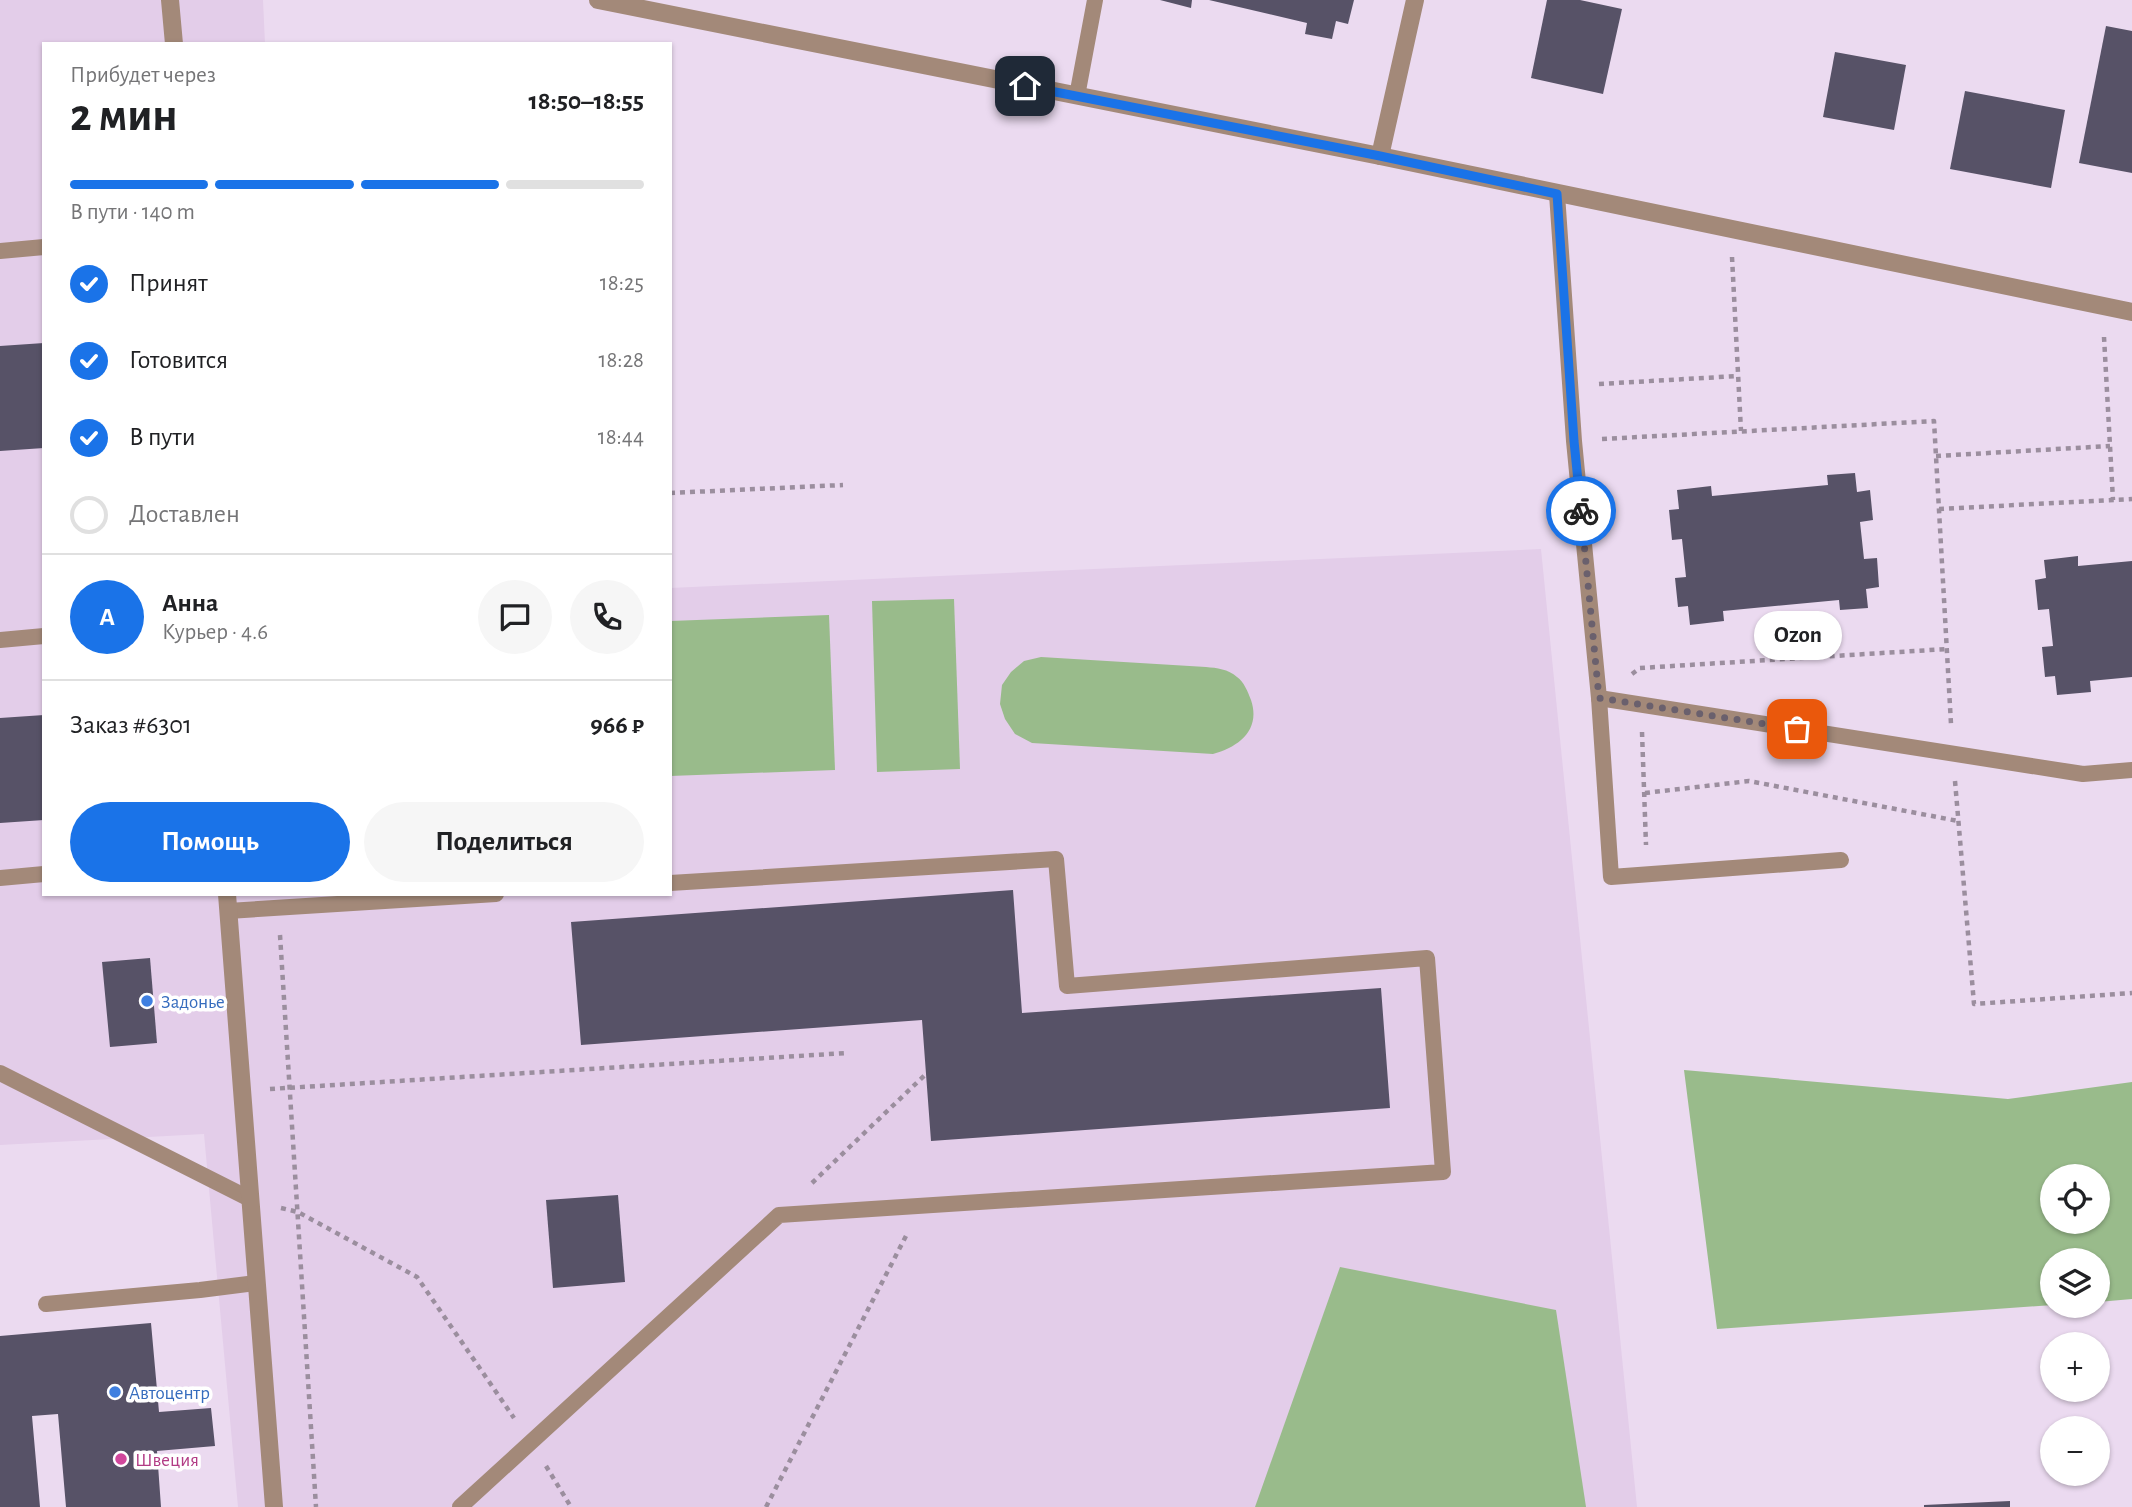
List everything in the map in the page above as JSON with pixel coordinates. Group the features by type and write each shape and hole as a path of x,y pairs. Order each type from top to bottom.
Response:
{"street":[{"path":"170,0 174,42"},
{"path":"598,0 665,7 1077,96 2132,312"},
{"path":"1380,156 1415,0"},
{"path":"227,903 274,1507"}],"lane":[{"path":"1077,96 1095,0"},
{"path":"1557,194 1574,441 1599,698 1611,877 1841,860"},
{"path":"0,251 42,247"},
{"path":"0,640 42,636"},
{"path":"1599,698 2083,774 2132,770"},
{"path":"460,1507 779,1215 1443,1172 1427,958 1067,986 1056,859 672,883"},
{"path":"0,878 42,874"},
{"path":"227,903 279,908 465,896"},
{"path":"0,1073 250,1199"},
{"path":"46,1304 257,1283"}],"path":[{"path":"1730,229 1741,431"},
{"path":"2102,306 2113,500"},
{"path":"1570,386 1738,376"},
{"path":"1574,441 1934,421 1953,754 1974,1004 2132,993"},
{"path":"1936,456 2110,446"},
{"path":"672,492 844,485"},
{"path":"1939,509 2132,499"},
{"path":"1599,698 1640,668 1947,649"},
{"path":"1640,668 1647,874"},
{"path":"1644,793 1749,781 1958,821"},
{"path":"279,908 316,1507"},
{"path":"242,1092 846,1053"},
{"path":"779,1215 927,1073"},
{"path":"250,1199 298,1212 416,1277 531,1442 571,1507"},
{"path":"766,1507 922,1206"}],"shaded area":[{"path":"0,0 263,0 265,42 42,42 42,896 672,896 672,588 1541,549 1637,1507 238,1507 204,1134 0,1145"}],"green space":[{"path":"954,599 960,769 877,772 872,601"},
{"path":"829,615 835,770 672,776 672,621"},
{"path":"1041,657 1222,669 1234,674 1244,684 1251,700 1253,720 1246,736 1239,742 1213,754 1032,743 1015,734 1005,719 1000,704 1002,685 1011,672 1024,661"},
{"path":"1684,1070 2008,1099 2132,1082 2132,1299 2110,1301 2110,1248 2040,1248 2040,1306 1717,1329"},
{"path":"1340,1267 1556,1310 1586,1507 1255,1507"}],"building":[{"path":"1160,0 1192,0 1191,8"},
{"path":"1209,0 1354,0 1348,24 1336,21 1332,39 1305,34 1307,23"},
{"path":"1547,0 1580,0 1622,9 1603,94 1531,78"},
{"path":"2106,26 2132,31 2132,173 2079,163"},
{"path":"1835,52 1906,65 1894,130 1823,117"},
{"path":"1965,91 2065,110 2051,188 1950,169"},
{"path":"42,343 42,448 0,451 0,346"},
{"path":"1855,473 1857,492 1870,490 1873,520 1860,522 1864,559 1877,558 1879,587 1866,589 1868,608 1840,610 1839,600 1723,611 1724,621 1690,625 1688,606 1678,607 1675,578 1686,577 1682,539 1672,540 1669,510 1679,509 1677,490 1711,486 1712,496 1828,485 1827,475"},
{"path":"2078,556 2078,566 2132,561 2132,677 2090,681 2091,692 2057,695 2055,676 2045,677 2042,647 2053,646 2049,609 2038,610 2035,580 2046,578 2044,560"},
{"path":"42,715 42,820 0,823 0,718"},
{"path":"1013,890 1022,1013 1381,988 1390,1108 931,1141 922,1020 581,1045 571,922"},
{"path":"150,958 157,1043 110,1047 102,962"},
{"path":"618,1195 625,1282 553,1288 546,1200"},
{"path":"151,1323 159,1412 211,1408 215,1446 157,1451 161,1507 66,1507 58,1414 32,1416 40,1507 0,1507 0,1336"},
{"path":"2010,1501 2010,1507 1924,1507 1924,1505"}],"way so far":[{"path":"1581,511 1599,698 1797,729"}],"place":[{"name":"Ozon","path":"1797,729"},
{"name":"Задонье","path":"147,1001"},
{"name":"Автоцентр","path":"115,1392"},
{"name":"Швеция","path":"121,1459"}],"route":[{"path":"1025,86 1557,194 1581,511"}]}
